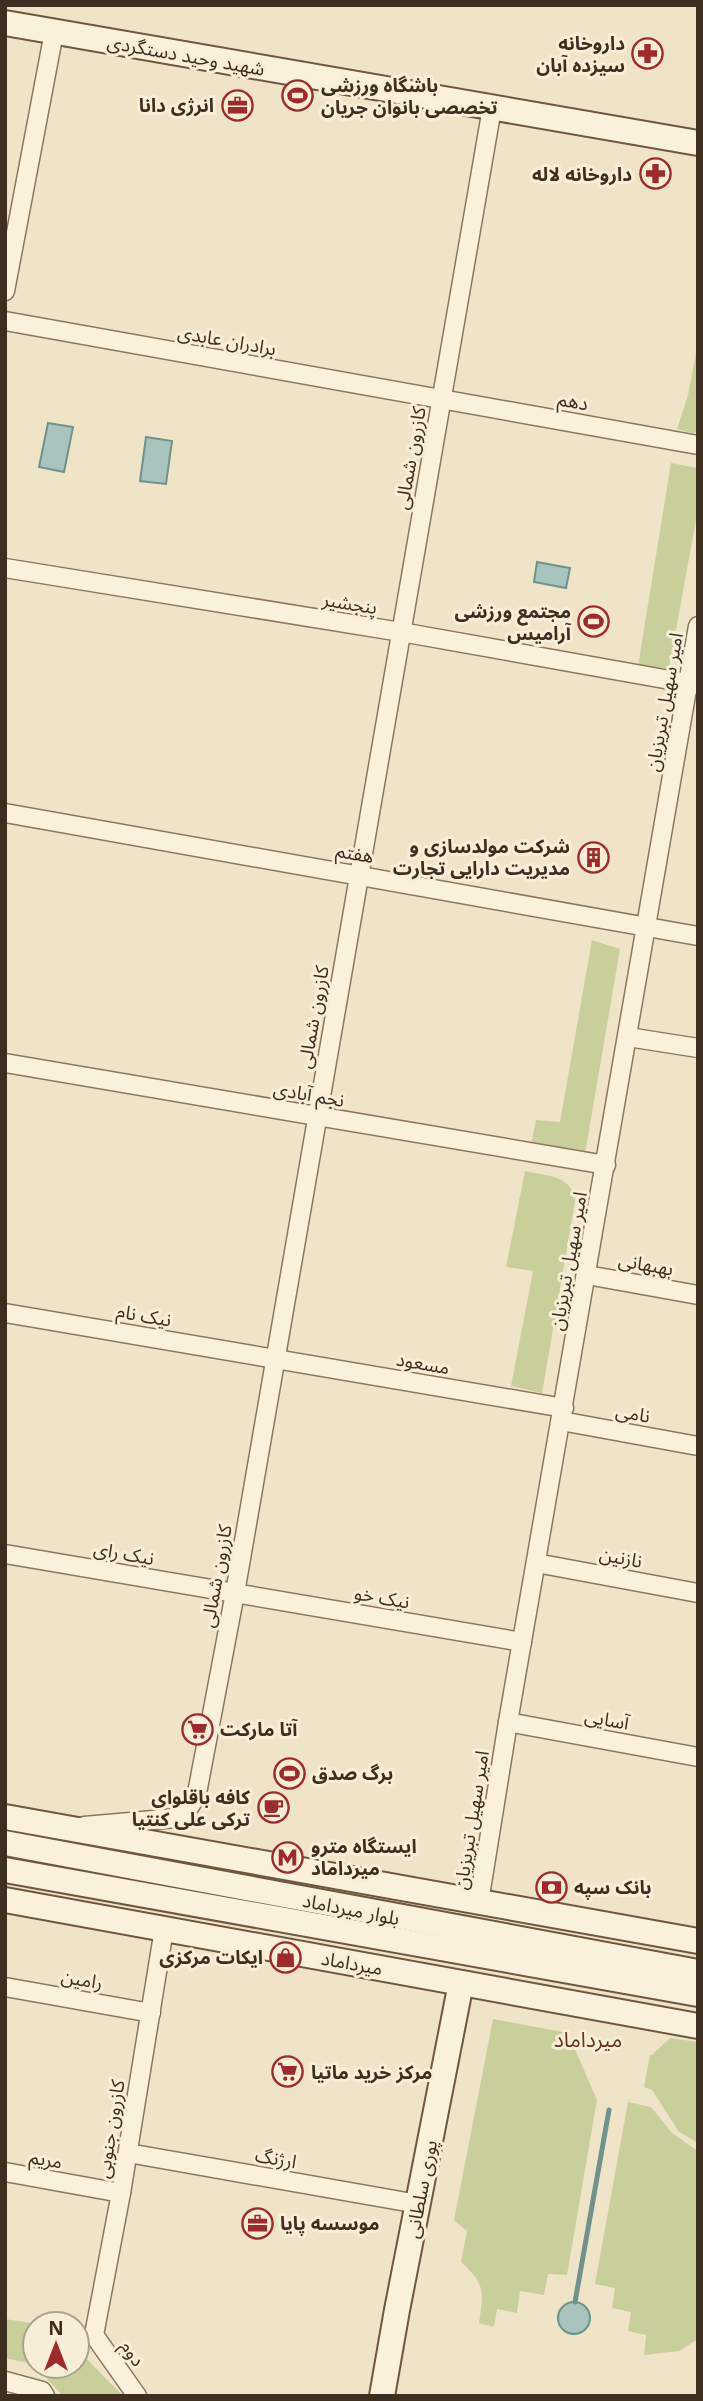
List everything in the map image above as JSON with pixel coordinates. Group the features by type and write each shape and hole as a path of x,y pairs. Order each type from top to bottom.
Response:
{"main road":[{"name":"شهید وحید دستگردی","path":"5,23 698,143"},
{"path":"5,1817 698,1941"},
{"name":"بلوار میرداماد","path":"5,1843 698,1972"},
{"name":"بلوار میرداماد","path":"5,1870 698,1994"},
{"name":"میرداماد","path":"5,1900 698,2026"},
{"name":"پوری سلطانی","path":"383,2396 461,1983"}],"street":[{"path":"5,291 54,32"},
{"name":"کازرون شمالی","path":"68,1828 177,1818 187,1811 194,1801 198,1788 235,1593 492,108"},
{"name":"برادران عابدی","path":"5,321 441,399"},
{"name":"دهم","path":"441,399 698,445"},
{"name":"پنجشیر","path":"5,568 401,632 693,684"},
{"name":"امیر سهیل تبریزیان","path":"479,1902 647,927 693,684 698,626"},
{"name":"هفتم","path":"5,813 698,936"},
{"path":"628,1037 698,1048"},
{"name":"نجم آبادی","path":"5,1063 606,1165"},
{"name":"بهبهانی","path":"587,1275 698,1295"},
{"name":"نیک نام","path":"5,1312 275,1359"},
{"name":"مسعود","path":"275,1359 562,1415"},
{"name":"نامی","path":"562,1415 698,1446"},
{"name":"نیک رای","path":"5,1554 235,1593"},
{"name":"نازنین","path":"536,1563 698,1594"},
{"name":"نیک خو","path":"235,1593 522,1642"},
{"name":"آسایی","path":"508,1722 698,1757"},
{"name":"کازرون جنوبی","path":"94,2335 128,2153 164,1929"},
{"name":"رامین","path":"5,1987 151,2013"},
{"name":"ارژنگ","path":"128,2153 418,2204"},
{"name":"مریم","path":"5,2172 121,2193"},
{"name":"دوم","path":"94,2335 137,2396"},
{"path":"5,2381 43,2391 45,2396"}],"green space":[{"path":"698,342 698,432 692,433 677,429 688,395"},
{"path":"671,463 698,468 698,509 669,668 638,666"},
{"path":"592,940 620,949 585,1154 531,1145 536,1120 560,1122"},
{"path":"525,1171 558,1178 569,1186 575,1202 542,1393 511,1386 533,1271 506,1267"},
{"path":"493,2019 568,2033 597,2100 567,2275 548,2274 544,2295 520,2291 517,2313 497,2309 494,2327 479,2323 481,2289 475,2276 461,2262 467,2231 454,2220"},
{"path":"670,2038 698,2042 698,2143 679,2132 652,2090 644,2087 650,2055"},
{"path":"628,2102 651,2107 672,2133 698,2151 698,2339 679,2351 644,2355 646,2335 628,2331 631,2312 612,2308 615,2288 595,2284"},
{"path":"5,2319 21,2321 21,2361 5,2358"},
{"path":"91,2363 123,2396 63,2396 48,2380 91,2380"}],"water":[{"path":"48,423 73,427 64,472 39,467"},
{"path":"146,437 172,441 166,484 140,481"},
{"path":"537,562 570,568 566,588 534,582"},
{"path":"574,2302 585,2307 590,2318 585,2329 574,2334 563,2329 558,2318 563,2307"}],"waterway":[{"path":"575,2302 609,2110"}],"place":[{"name":"داروخانه سیزده آبان","path":"648,54"},
{"name":"باشگاه ورزشی تخصصی بانوان جریان","path":"298,96"},
{"name":"انرژی دانا","path":"237,105"},
{"name":"داروخانه لاله","path":"655,174"},
{"name":"مجتمع ورزشی آرامیس","path":"594,622"},
{"name":"شرکت مولدسازی و مدیریت دارایی تجارت","path":"593,857"},
{"name":"آتا مارکت","path":"197,1729"},
{"name":"برگ صدق","path":"289,1773"},
{"name":"کافه باقلوای ترکی علی کنتیا","path":"273,1808"},
{"name":"ایستگاه مترو میرداماد","path":"288,1857"},
{"name":"بانک سپه","path":"551,1887"},
{"name":"ایکات مرکزی","path":"286,1957"},
{"name":"مرکز خرید ماتیا","path":"288,2072"},
{"name":"موسسه پایا","path":"257,2223"}],"district":[{"name":"میرداماد","path":"588,2040"}]}
